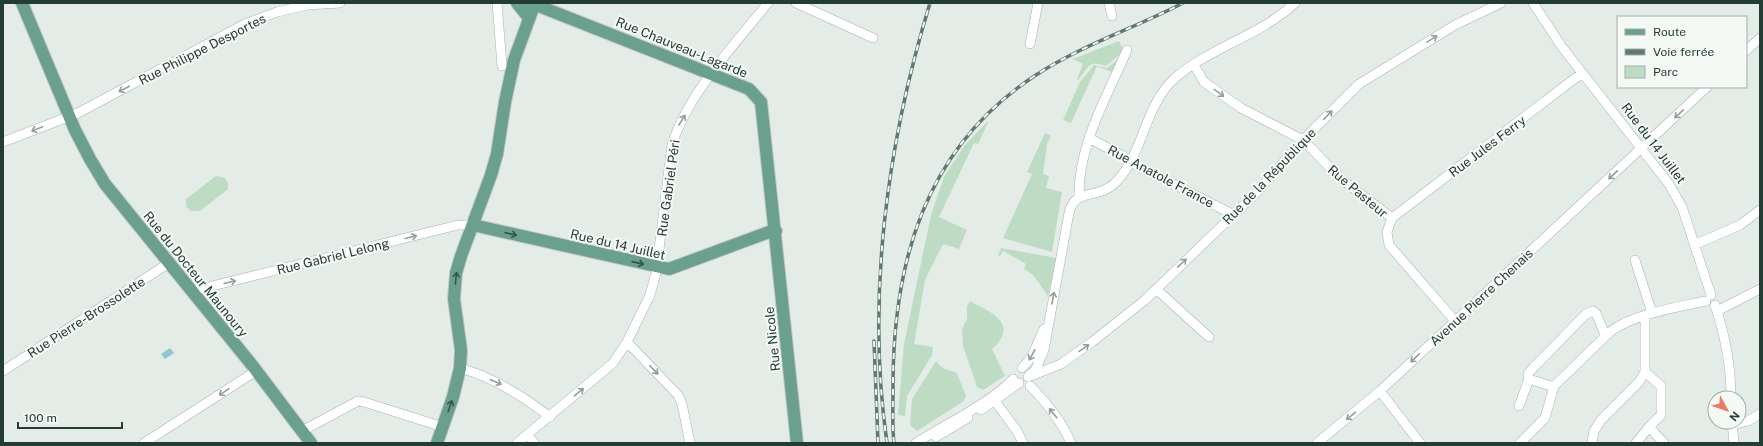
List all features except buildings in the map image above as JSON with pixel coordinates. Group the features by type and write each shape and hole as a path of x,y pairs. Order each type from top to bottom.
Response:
{"main road":[{"name":"Rue du Docteur Maunoury","path":"22,3 90,160 106,184 256,370 311,443"},
{"path":"517,3 529,18"},
{"path":"437,443 453,397 460,368 461,350 454,299 456,273 497,154 508,86 514,60 533,3"},
{"name":"Rue Chauveau-Lagarde","path":"533,3 749,89 761,102 776,231"},
{"name":"Rue du 14 Juillet","path":"473,225 658,268 673,269 776,231"},
{"name":"Rue Nicole","path":"776,231 796,443"}],"street":[{"name":"Rue Philippe Desportes","path":"3,142 70,116 245,24 277,12 306,4 340,3"},
{"path":"497,3 502,66"},
{"name":"Rue Gabriel Péri","path":"517,443 613,363 627,342 650,295 658,268 672,145 678,127 711,74 768,3"},
{"path":"796,3 873,38"},
{"path":"1030,44 1038,3"},
{"path":"1109,3 1112,16"},
{"path":"927,443 995,401 1034,371 1044,350 1070,206 1073,201 1079,197 1102,192 1114,184 1130,162 1161,96 1174,79 1194,65 1266,25 1280,16 1295,3"},
{"name":"Rue de la République","path":"1024,379 1061,364 1092,342 1156,289 1263,186 1303,140 1346,97 1375,73 1455,25 1501,3"},
{"name":"Rue du 14 Juillet","path":"1533,3 1562,47 1669,184 1682,207 1713,303 1729,360 1731,390"},
{"path":"1747,50 1760,38"},
{"path":"1079,197 1079,178 1089,138 1127,50"},
{"name":"Rue Pasteur","path":"1194,65 1204,82 1241,108 1303,140 1340,178 1392,218 1388,232 1389,245 1455,321"},
{"name":"Rue Jules Ferry","path":"1392,218 1582,73"},
{"name":"Avenue Pierre Chenais","path":"1317,443 1380,391 1706,88"},
{"name":"Rue Anatole France","path":"1089,138 1123,156 1130,162 1234,215"},
{"path":"1694,245 1740,225 1760,210"},
{"name":"Rue Gabriel Lelong","path":"192,291 458,225 473,225"},
{"path":"1592,443 1594,431 1602,420 1639,382 1645,372 1649,315 1635,260"},
{"name":"Rue Pierre-Brossolette","path":"3,371 169,264"},
{"path":"1156,289 1209,337"},
{"path":"1520,443 1545,418 1554,387 1605,335 1620,325 1649,315 1713,303 1727,306 1760,289"},
{"path":"1519,406 1529,379 1528,374 1586,314 1593,311 1596,313 1605,335"},
{"path":"627,342 678,395 682,404 690,443"},
{"path":"460,368 507,387 550,417"},
{"path":"144,443 256,370"},
{"path":"1636,443 1661,415 1661,386 1645,372"},
{"path":"916,443 977,406 1007,385 1024,379"},
{"path":"1024,379 1056,416 1066,431 1071,443"},
{"path":"1529,379 1554,387"},
{"path":"1380,391 1420,443"},
{"path":"302,431 358,401 443,428"},
{"path":"995,401 1017,431 1023,443"},
{"path":"1747,421 1760,414"},
{"path":"1649,427 1664,443"},
{"path":"1733,430 1734,443"},
{"path":"528,435 534,443"}],"green space":[{"path":"1119,41 1124,51 1106,66 1096,63 1092,64 1078,80 1077,79 1083,64 1073,59"},
{"path":"1118,59 1112,72 1097,66 1071,123 1063,120 1080,82 1094,65 1107,68"},
{"path":"989,120 978,144 974,143 939,217 967,230 959,249 943,244 925,280 914,344 933,347 932,355 907,396 905,416 898,415 904,344 931,215 944,177 965,145"},
{"path":"1045,133 1051,136 1047,144 1043,174 1049,176 1046,188 1062,192 1052,252 1003,238 1032,174 1027,172"},
{"path":"216,176 225,178 228,183 228,189 200,211 190,211 186,206 186,199"},
{"path":"1001,248 1056,258 1048,296 1033,275 1024,269 1026,264 1003,251 1000,256 998,255"},
{"path":"970,301 994,314 1003,326 1003,332 1000,340 992,349 1005,376 983,390 977,387 963,346 962,329 967,319 967,306"},
{"path":"936,361 944,369 956,372 966,395 964,401 917,431 910,425 912,399"}],"water":[{"path":"170,348 174,353 165,359 161,354"}],"railway":[{"path":"887,443 881,388 879,332 880,277 884,221 902,111 915,56 930,3"},
{"path":"894,443 894,345 899,299 908,255 922,213 941,174 966,137 998,104 1036,75 1090,46 1183,3"},
{"path":"874,341 878,443"}]}
